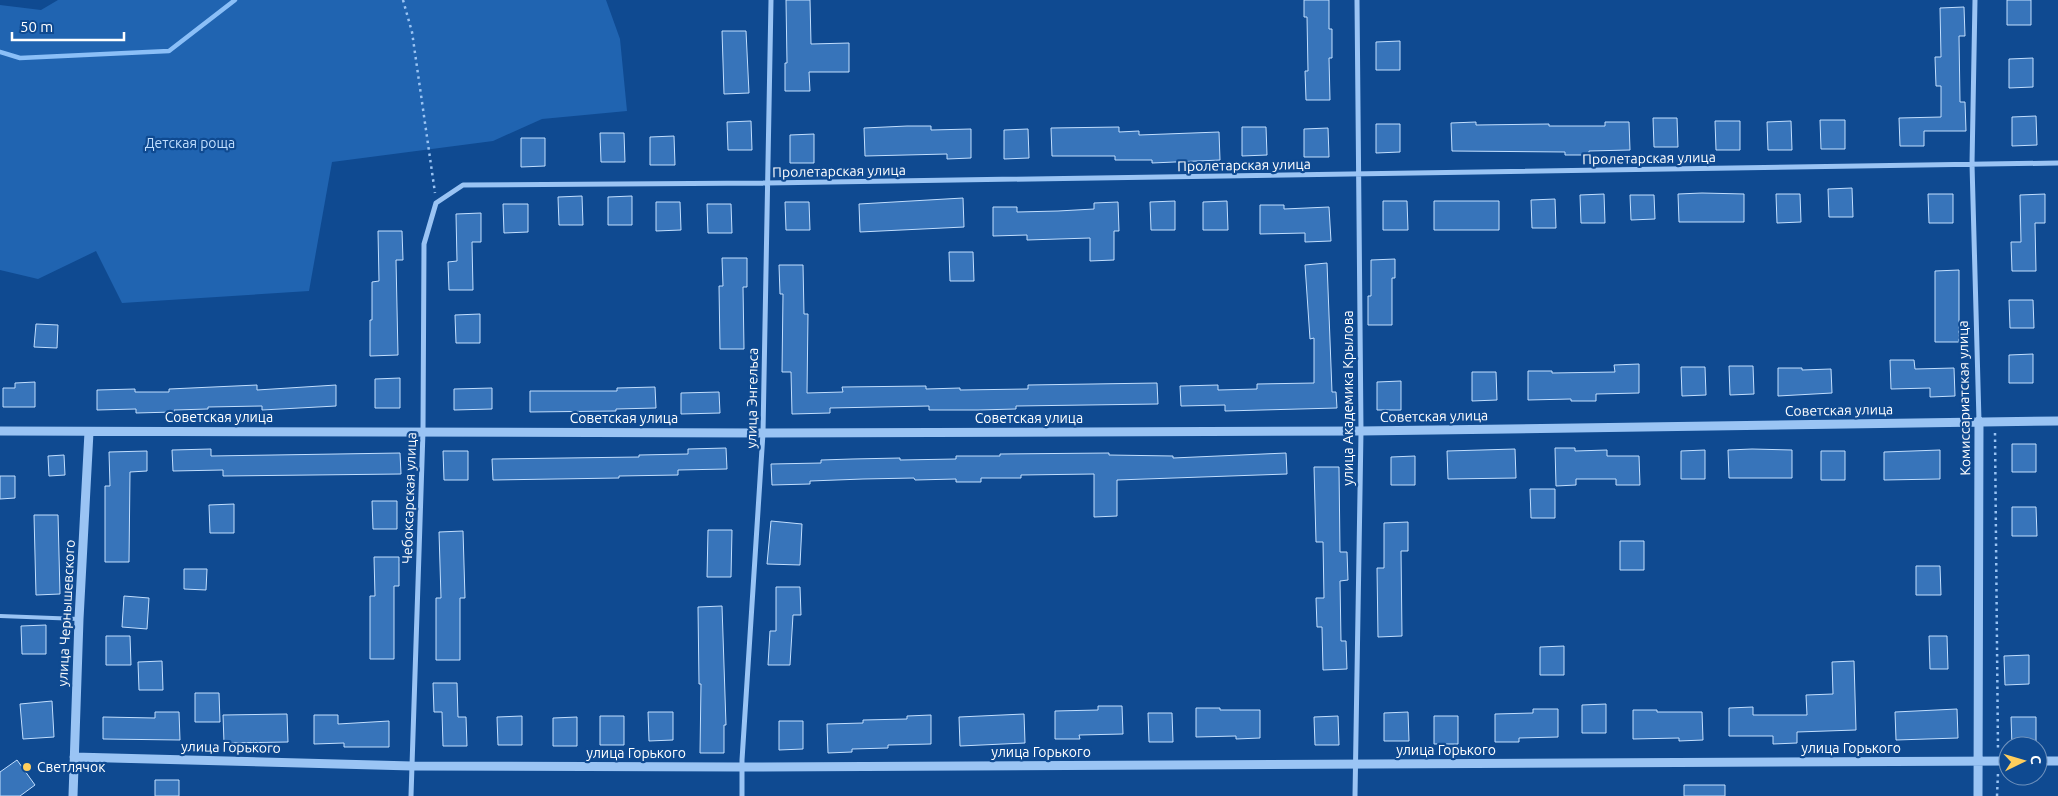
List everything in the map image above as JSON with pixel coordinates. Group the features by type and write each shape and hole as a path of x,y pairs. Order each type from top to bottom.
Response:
{"street":[{"name":"улица Энгельса","path":"742,796 742,767 763,433 771,0"},
{"name":"улица Академика Крылова","path":"1355,796 1361,431 1357,0"},
{"name":"Комиссариатская улица","path":"1975,0 1972,164 1979,421 1978,796"},
{"name":"Пролетарская улица","path":"436,203 463,184 767,183 2058,163"},
{"name":"Чебоксарская улица","path":"411,796 423,431 424,244 436,203"},
{"name":"Советская улица","path":"0,431 763,433 1361,431 2058,420"},
{"name":"улица Чернышевского","path":"73,796 89,432"},
{"name":"улица Горького","path":"74,757 412,766 742,767 1998,761"}],"lane":[{"path":"0,616 80,619"}],"path":[{"path":"403,0 412,32 436,203"},
{"path":"1996,421 1998,761"}],"green space":[{"name":"Детская роща","path":"58,0 606,0 620,39 627,111 542,119 493,141 332,162 309,291 122,303 96,251 38,279 0,270 0,5 41,10"}],"building":[{"path":"786,0 810,0 811,44 849,43 849,72 809,72 810,91 785,91 785,63 787,63"},
{"path":"1304,0 1329,0 1329,29 1332,29 1332,58 1329,58 1330,100 1306,100 1305,71 1308,71 1307,17 1304,17"},
{"path":"2007,0 2031,0 2031,25 2007,25"},
{"path":"1964,7 1965,36 1959,36 1960,102 1965,102 1966,131 1924,131 1924,146 1900,146 1899,118 1941,117 1941,86 1936,86 1935,57 1941,57 1940,8"},
{"path":"722,31 746,31 749,93 724,94"},
{"path":"1400,41 1400,70 1376,70 1376,42"},
{"path":"2033,58 2033,87 2009,88 2009,59"},
{"path":"2036,116 2037,145 2012,146 2012,117"},
{"path":"1653,118 1677,118 1678,147 1654,147"},
{"path":"1820,120 1845,120 1845,149 1821,149"},
{"path":"751,121 752,150 728,150 727,122"},
{"path":"1715,121 1740,121 1740,150 1716,150"},
{"path":"1791,121 1792,150 1768,150 1767,122"},
{"path":"1476,122 1476,125 1549,124 1549,126 1605,126 1605,122 1629,122 1630,150 1589,151 1589,155 1565,155 1565,152 1452,151 1451,123"},
{"path":"1376,124 1400,124 1400,152 1376,153"},
{"path":"931,126 931,130 971,129 971,158 947,159 947,154 865,156 864,128"},
{"path":"1119,127 1119,132 1139,131 1139,135 1219,132 1220,160 1152,163 1152,160 1115,160 1115,156 1052,156 1051,128"},
{"path":"1242,127 1266,127 1267,155 1242,156"},
{"path":"1328,128 1329,157 1304,157 1304,129"},
{"path":"1028,129 1029,158 1004,159 1004,130"},
{"path":"600,133 624,133 625,162 601,162"},
{"path":"814,134 814,163 790,163 790,135"},
{"path":"674,136 675,165 650,165 650,137"},
{"path":"521,138 545,138 545,166 521,167"},
{"path":"1852,188 1853,217 1829,217 1828,189"},
{"path":"1604,194 1605,223 1581,223 1580,195"},
{"path":"1678,194 1744,194 1744,222 1679,222"},
{"path":"1776,194 1800,194 1801,222 1777,223"},
{"path":"1928,194 1953,194 1953,223 1929,223"},
{"path":"2045,194 2045,223 2035,223 2036,271 2012,271 2011,242 2021,242 2020,195"},
{"path":"1630,195 1654,195 1655,219 1631,220"},
{"path":"582,196 583,225 559,225 558,197"},
{"path":"632,196 632,225 608,225 608,197"},
{"path":"963,198 964,227 860,232 859,204"},
{"path":"1555,199 1556,228 1532,228 1531,200"},
{"path":"1175,201 1175,230 1151,230 1150,202"},
{"path":"1227,201 1228,230 1203,230 1203,202"},
{"path":"1383,201 1407,201 1408,230 1383,230"},
{"path":"1434,201 1499,201 1499,230 1434,230"},
{"path":"656,202 680,202 681,230 656,231"},
{"path":"785,202 809,202 810,230 786,230"},
{"path":"1118,202 1119,231 1114,231 1114,260 1090,261 1090,238 1027,240 1027,235 993,236 993,207 1017,207 1017,212 1058,211 1094,209 1094,203"},
{"path":"503,204 528,204 528,232 504,233"},
{"path":"707,204 731,204 732,233 708,233"},
{"path":"1260,205 1284,205 1284,209 1329,207 1331,241 1305,242 1305,233 1260,234"},
{"path":"481,213 481,242 472,242 473,290 449,290 448,262 457,261 456,214"},
{"path":"378,231 402,231 403,260 396,260 398,355 370,356 372,282 379,281"},
{"path":"949,252 973,252 974,281 950,281"},
{"path":"722,258 747,258 747,287 743,287 744,349 720,349 719,286 723,286"},
{"path":"1395,259 1395,278 1392,278 1392,325 1368,325 1368,296 1371,296 1371,260"},
{"path":"1327,263 1332,392 1336,392 1337,408 1225,411 1225,405 1181,406 1180,386 1218,385 1218,390 1257,389 1257,384 1314,383 1314,338 1310,339 1305,265"},
{"path":"779,265 803,265 804,314 808,314 807,393 843,392 842,387 926,386 926,389 960,388 960,390 1028,389 1028,385 1157,383 1158,404 1016,406 1016,409 978,410 929,410 929,406 830,408 830,413 792,414 791,372 782,372 783,294 780,294"},
{"path":"1959,270 1959,342 1935,342 1935,271"},
{"path":"2009,300 2033,300 2034,328 2010,328"},
{"path":"480,314 480,343 456,343 455,315"},
{"path":"36,324 58,325 57,348 34,347"},
{"path":"2033,354 2033,383 2009,383 2009,355"},
{"path":"1890,360 1914,360 1915,369 1954,368 1955,396 1930,397 1930,388 1891,389"},
{"path":"1639,364 1639,393 1596,394 1596,401 1571,401 1571,399 1528,400 1528,371 1552,371 1552,373 1615,372 1614,365"},
{"path":"1729,366 1753,366 1754,394 1730,395"},
{"path":"1681,367 1705,367 1706,395 1682,396"},
{"path":"1778,368 1802,368 1802,370 1831,369 1832,393 1778,396"},
{"path":"1472,372 1496,372 1497,400 1472,401"},
{"path":"400,378 400,408 375,408 375,379"},
{"path":"1401,381 1401,410 1377,410 1377,382"},
{"path":"35,382 35,407 3,407 3,388 15,388 15,383"},
{"path":"257,385 257,390 336,385 336,406 262,410 262,406 208,407 208,409 174,410 174,412 136,413 136,409 97,410 97,390 135,389 135,392 169,392 169,389"},
{"path":"655,387 656,408 616,409 616,411 530,412 530,391 617,391 617,388"},
{"path":"492,388 492,409 454,410 454,389"},
{"path":"719,392 720,413 681,414 681,393"},
{"path":"2012,444 2036,444 2036,472 2012,472"},
{"path":"726,448 727,469 678,470 678,475 619,476 619,478 493,480 492,459 639,457 639,455 688,454 688,449"},
{"path":"1555,448 1575,448 1575,451 1607,450 1607,456 1639,456 1640,485 1616,485 1616,479 1576,479 1576,485 1556,486"},
{"path":"211,449 211,456 400,453 401,474 223,476 223,470 173,471 172,450"},
{"path":"1515,449 1516,478 1448,479 1447,451"},
{"path":"1705,450 1705,479 1681,479 1681,451"},
{"path":"1728,450 1792,450 1792,478 1729,478"},
{"path":"1940,450 1940,479 1884,480 1884,452"},
{"path":"147,451 147,471 130,472 129,562 105,562 105,486 110,486 109,452"},
{"path":"443,451 468,451 468,480 444,480"},
{"path":"1821,451 1845,451 1845,480 1821,480"},
{"path":"1109,453 1109,455 1173,456 1173,458 1286,453 1287,474 1117,480 1117,516 1094,517 1094,474 1021,475 1021,478 981,478 981,482 956,482 956,479 915,480 914,478 810,481 810,484 772,485 771,464 821,463 821,460 852,459 956,459 956,456 1000,456 1000,454"},
{"path":"64,455 65,475 49,476 48,456"},
{"path":"1415,456 1415,485 1391,485 1391,457"},
{"path":"1314,467 1339,467 1340,552 1347,552 1348,580 1340,581 1341,641 1346,641 1347,669 1323,670 1322,627 1317,627 1316,598 1324,598 1323,542 1316,542"},
{"path":"0,476 15,476 15,498 0,499"},
{"path":"1530,489 1555,489 1555,518 1531,518"},
{"path":"372,501 397,501 397,529 373,529"},
{"path":"234,504 234,533 210,533 209,505"},
{"path":"2012,507 2036,507 2037,536 2012,536"},
{"path":"34,515 58,515 60,594 36,595"},
{"path":"771,521 802,524 800,565 767,564"},
{"path":"1408,522 1408,551 1401,551 1402,636 1378,637 1377,568 1384,568 1384,523"},
{"path":"708,530 732,530 731,577 707,577"},
{"path":"463,531 465,598 460,598 460,660 436,660 436,598 441,598 439,532"},
{"path":"1620,541 1644,541 1644,570 1620,570"},
{"path":"374,557 399,557 399,586 394,586 394,659 370,659 370,596 375,596"},
{"path":"1916,566 1940,566 1941,595 1916,595"},
{"path":"184,569 207,569 206,590 184,589"},
{"path":"776,587 800,587 801,615 793,615 790,665 768,665 770,631 776,631"},
{"path":"124,596 149,598 147,629 122,627"},
{"path":"722,606 726,725 724,725 724,753 700,753 701,684 699,684 698,607"},
{"path":"46,625 46,654 22,654 21,626"},
{"path":"106,636 130,636 131,665 106,665"},
{"path":"1929,636 1947,636 1948,669 1930,669"},
{"path":"1564,646 1564,675 1540,675 1540,647"},
{"path":"2029,655 2029,684 2005,685 2004,656"},
{"path":"162,661 163,690 139,690 138,662"},
{"path":"1854,661 1856,730 1797,732 1797,743 1773,744 1773,736 1729,736 1729,708 1753,707 1753,715 1807,715 1806,695 1833,694 1832,662"},
{"path":"433,683 457,683 458,717 466,717 467,746 443,746 442,712 434,712"},
{"path":"195,693 219,693 220,722 195,722"},
{"path":"52,701 54,737 23,739 20,704"},
{"path":"1606,704 1606,733 1582,733 1582,705"},
{"path":"1098,706 1122,706 1123,734 1079,735 1080,739 1055,739 1055,711 1098,710"},
{"path":"1196,708 1260,710 1260,738 1236,739 1236,736 1196,737"},
{"path":"1533,709 1558,709 1558,737 1519,738 1519,742 1495,742 1495,714 1533,713"},
{"path":"1957,709 1958,738 1896,740 1895,712"},
{"path":"1633,710 1702,712 1703,740 1679,741 1679,738 1633,739"},
{"path":"155,712 179,712 180,740 103,739 103,717 155,718"},
{"path":"648,712 673,712 673,740 649,741"},
{"path":"1408,712 1409,741 1384,741 1384,713"},
{"path":"1148,713 1172,713 1173,742 1149,742"},
{"path":"287,714 288,742 224,743 223,715"},
{"path":"1024,714 1025,743 960,746 959,717"},
{"path":"314,715 338,715 338,724 389,721 389,747 344,747 344,743 314,744"},
{"path":"931,715 931,744 888,745 888,748 852,749 852,752 828,753 827,724 863,723 863,720 907,719 907,716"},
{"path":"522,716 522,745 498,745 497,717"},
{"path":"600,716 624,716 624,745 600,745"},
{"path":"1338,716 1339,745 1315,745 1314,717"},
{"path":"1434,716 1458,716 1458,744 1434,744"},
{"path":"577,717 577,746 553,746 553,718"},
{"path":"2011,717 2036,717 2036,736 2012,736"},
{"path":"779,721 803,721 803,749 779,750"},
{"path":"17,760 35,785 20,796 0,796 0,772"},
{"path":"155,780 179,780 179,796 155,796"},
{"path":"1684,785 1725,785 1725,796 1684,796"}],"waterway":[{"path":"0,52 20,58 169,51 235,0"}],"place":[{"name":"Светлячок","path":"27,767"}]}
